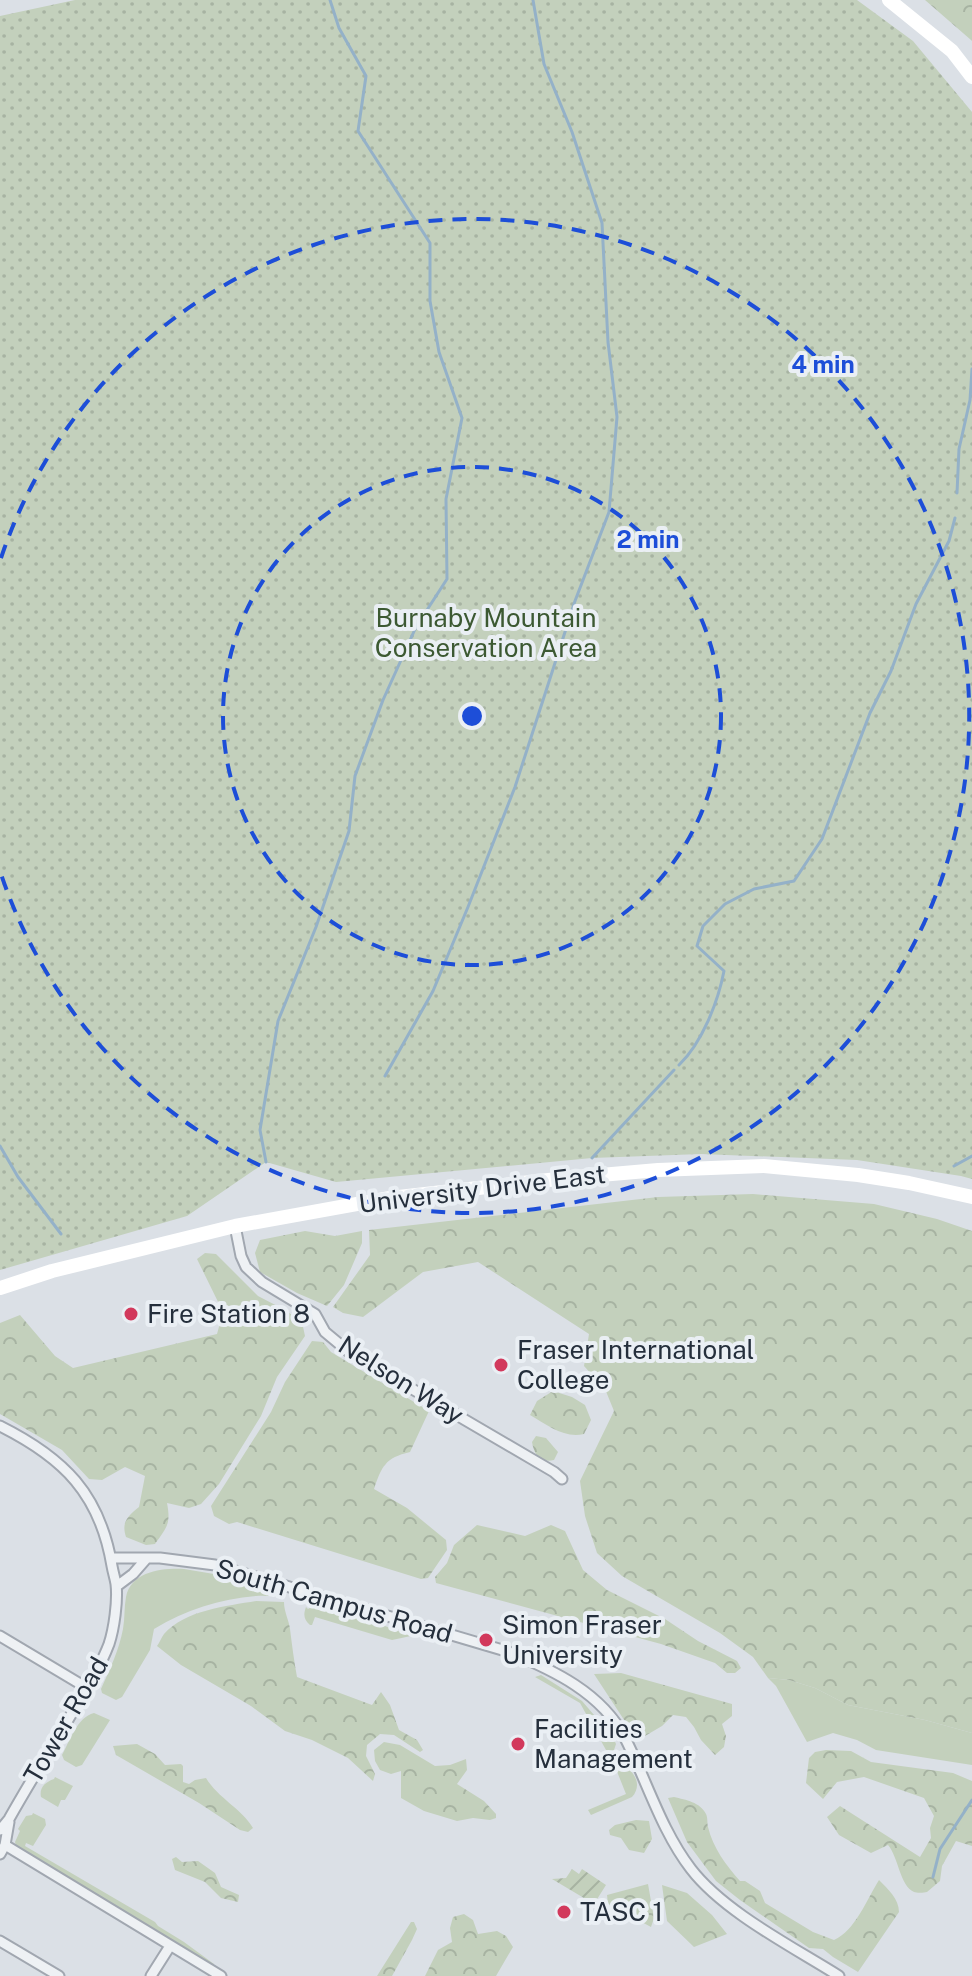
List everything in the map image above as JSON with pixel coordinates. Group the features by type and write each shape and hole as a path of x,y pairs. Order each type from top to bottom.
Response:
{"street":[{"path":"889,0 952,51 972,77"},
{"name":"University Drive East","path":"0,1288 52,1271 235,1226 390,1198 566,1178 764,1166 858,1175 972,1197"},
{"name":"Nelson Way","path":"235,1226 246,1267 262,1282 315,1314 325,1332 349,1352 562,1479"},
{"name":"Tower Road","path":"0,1426 56,1459 79,1484 104,1530 117,1586 109,1644 87,1688 0,1830"},
{"name":"South Campus Road","path":"111,1558 188,1560 215,1565 509,1652 568,1680 588,1694 624,1735 675,1844 712,1892 745,1917 839,1976"},
{"path":"117,1586 147,1558"},
{"path":"0,1636 87,1688"},
{"name":"Tower Road","path":"2,1850 9,1819"},
{"path":"2,1850 221,1976"},
{"path":"0,1941 59,1976"},
{"path":"151,1976 170,1946"}],"green space":[{"name":"Burnaby Mountain Conservation Area","path":"75,0 857,0 913,41 972,112 972,1179 857,1160 701,1154 592,1158 336,1182 266,1162 187,1216 0,1270 0,16"},
{"path":"925,0 972,0 972,41 971,40"},
{"path":"753,1194 874,1204 972,1231 972,1733 848,1705 815,1688 789,1680 768,1678 753,1657 720,1633 622,1576 597,1553 585,1516 580,1481 614,1411 605,1389 584,1366 589,1334 478,1262 423,1272 363,1317 343,1313 333,1307 370,1255 369,1230 658,1197"},
{"path":"305,1231 335,1236 362,1231 362,1243 344,1285 327,1306 260,1272 255,1253 260,1240"},
{"path":"205,1253 216,1254 258,1296 302,1322 305,1336 277,1377 261,1416 219,1484 201,1504 189,1508 167,1503 165,1529 155,1544 146,1545 126,1537 124,1527 129,1516 139,1507 145,1476 125,1467 102,1480 89,1479 62,1450 0,1414 0,1323 20,1315 55,1356 73,1368 217,1334 223,1312 197,1259"},
{"path":"312,1341 323,1342 331,1352 429,1411 410,1452 386,1464 374,1489 407,1508 446,1540 447,1550 428,1578 421,1579 237,1522 229,1524 214,1516 211,1506"},
{"path":"553,1391 585,1405 591,1420 584,1434 563,1433 530,1415 537,1401"},
{"path":"536,1436 546,1438 558,1452 554,1460 541,1459 536,1454 532,1442"},
{"path":"477,1525 525,1536 551,1525 565,1531 583,1570 607,1590 665,1619 737,1661 741,1668 735,1673 727,1673 715,1663 661,1644 436,1583 435,1577 447,1563 454,1545"},
{"path":"184,1569 214,1574 282,1596 229,1600 203,1606 166,1622 154,1629 150,1650 122,1697 116,1700 102,1693 121,1637 129,1588 149,1573"},
{"path":"256,1601 284,1602 297,1677 372,1705 381,1692 390,1705 399,1730 417,1740 423,1750 420,1752 394,1735 380,1734 367,1745 366,1756 375,1774 373,1781 348,1758 285,1731 251,1706 181,1665 157,1646 164,1634 183,1619 207,1610"},
{"path":"315,1605 411,1636 392,1640 315,1617 310,1625 305,1619 305,1610"},
{"path":"621,1673 732,1704 732,1716 722,1724 726,1736 724,1747 715,1755 686,1717 673,1715 645,1736 630,1729 594,1674"},
{"path":"541,1675 582,1701 613,1737 616,1744 614,1750 606,1750 580,1703 535,1677"},
{"path":"768,1678 789,1680 815,1688 848,1705 972,1733 972,1765 876,1750 833,1733 807,1742 776,1686"},
{"path":"94,1713 110,1720 82,1765 76,1767 64,1760 62,1755 79,1724"},
{"path":"384,1742 400,1745 435,1766 466,1759 467,1770 457,1784 484,1801 496,1818 457,1821 424,1811 401,1798 401,1771 391,1774 380,1770 375,1761 374,1750"},
{"path":"137,1744 155,1754 165,1765 181,1764 183,1782 189,1784 206,1778 253,1828 248,1832 240,1830 116,1755 113,1746"},
{"path":"851,1751 871,1762 953,1773 972,1781 972,1846 956,1841 942,1866 940,1881 927,1892 909,1889 888,1845 871,1853 839,1835 827,1817 840,1806 920,1857 931,1838 934,1816 924,1798 864,1777 837,1782 823,1799 806,1783 809,1758 815,1752"},
{"path":"627,1768 635,1778 635,1793 591,1815 588,1810 626,1794 616,1769"},
{"path":"55,1777 73,1786 58,1807 41,1797 43,1786"},
{"path":"668,1798 692,1802 703,1810 717,1849 740,1881 760,1891 765,1903 813,1932 834,1940 841,1936 854,1922 879,1880 895,1899 899,1912 858,1972 823,1949 809,1948 716,1881 687,1842"},
{"path":"33,1813 45,1819 46,1825 33,1846 26,1843 25,1846 155,1922 214,1966 16,1846 18,1829 26,1816"},
{"path":"636,1820 649,1821 652,1839 644,1853 629,1850 621,1838 610,1835 609,1830 615,1825"},
{"path":"176,1857 182,1862 198,1861 215,1873 221,1887 239,1895 238,1902 221,1898 205,1882 175,1870 172,1859"},
{"path":"572,1869 579,1874 582,1869 606,1885 594,1904 552,1879 566,1878"},
{"path":"648,1884 654,1918 651,1927 608,1904 607,1895"},
{"path":"662,1885 687,1893 712,1915 727,1934 694,1947 667,1921"},
{"path":"464,1914 473,1920 478,1934 497,1931 506,1936 513,1947 496,1976 425,1976 438,1950 452,1942 450,1928 453,1917"},
{"path":"411,1922 417,1929 392,1976 377,1976"}],"waterway":[{"path":"266,1162 260,1130 278,1021 316,927 349,831 355,776 383,700 416,627 447,579 446,499 462,418 439,352 430,301 430,243 358,131 366,76 339,28 330,0"},
{"path":"385,1076 433,991 468,907 515,787 575,601 609,512 617,417 608,342 602,223 572,132 544,64 533,0"},
{"path":"957,493 959,449 970,400 972,369"},
{"path":"679,1065 708,1021 724,971 697,946 703,926 725,904 754,889 794,881 822,839 870,713 891,671 916,604 949,541 955,518"},
{"path":"592,1158 674,1070"},
{"path":"0,1146 18,1177 61,1234"},
{"path":"954,1166 972,1156"},
{"path":"933,1877 940,1849 972,1800"}],"place":[{"name":"Fire Station 8","path":"131,1314"},
{"name":"Fraser International College","path":"501,1365"},
{"name":"Simon Fraser University","path":"486,1640"},
{"name":"Facilities Management","path":"518,1744"},
{"name":"TASC 1","path":"564,1912"}]}
